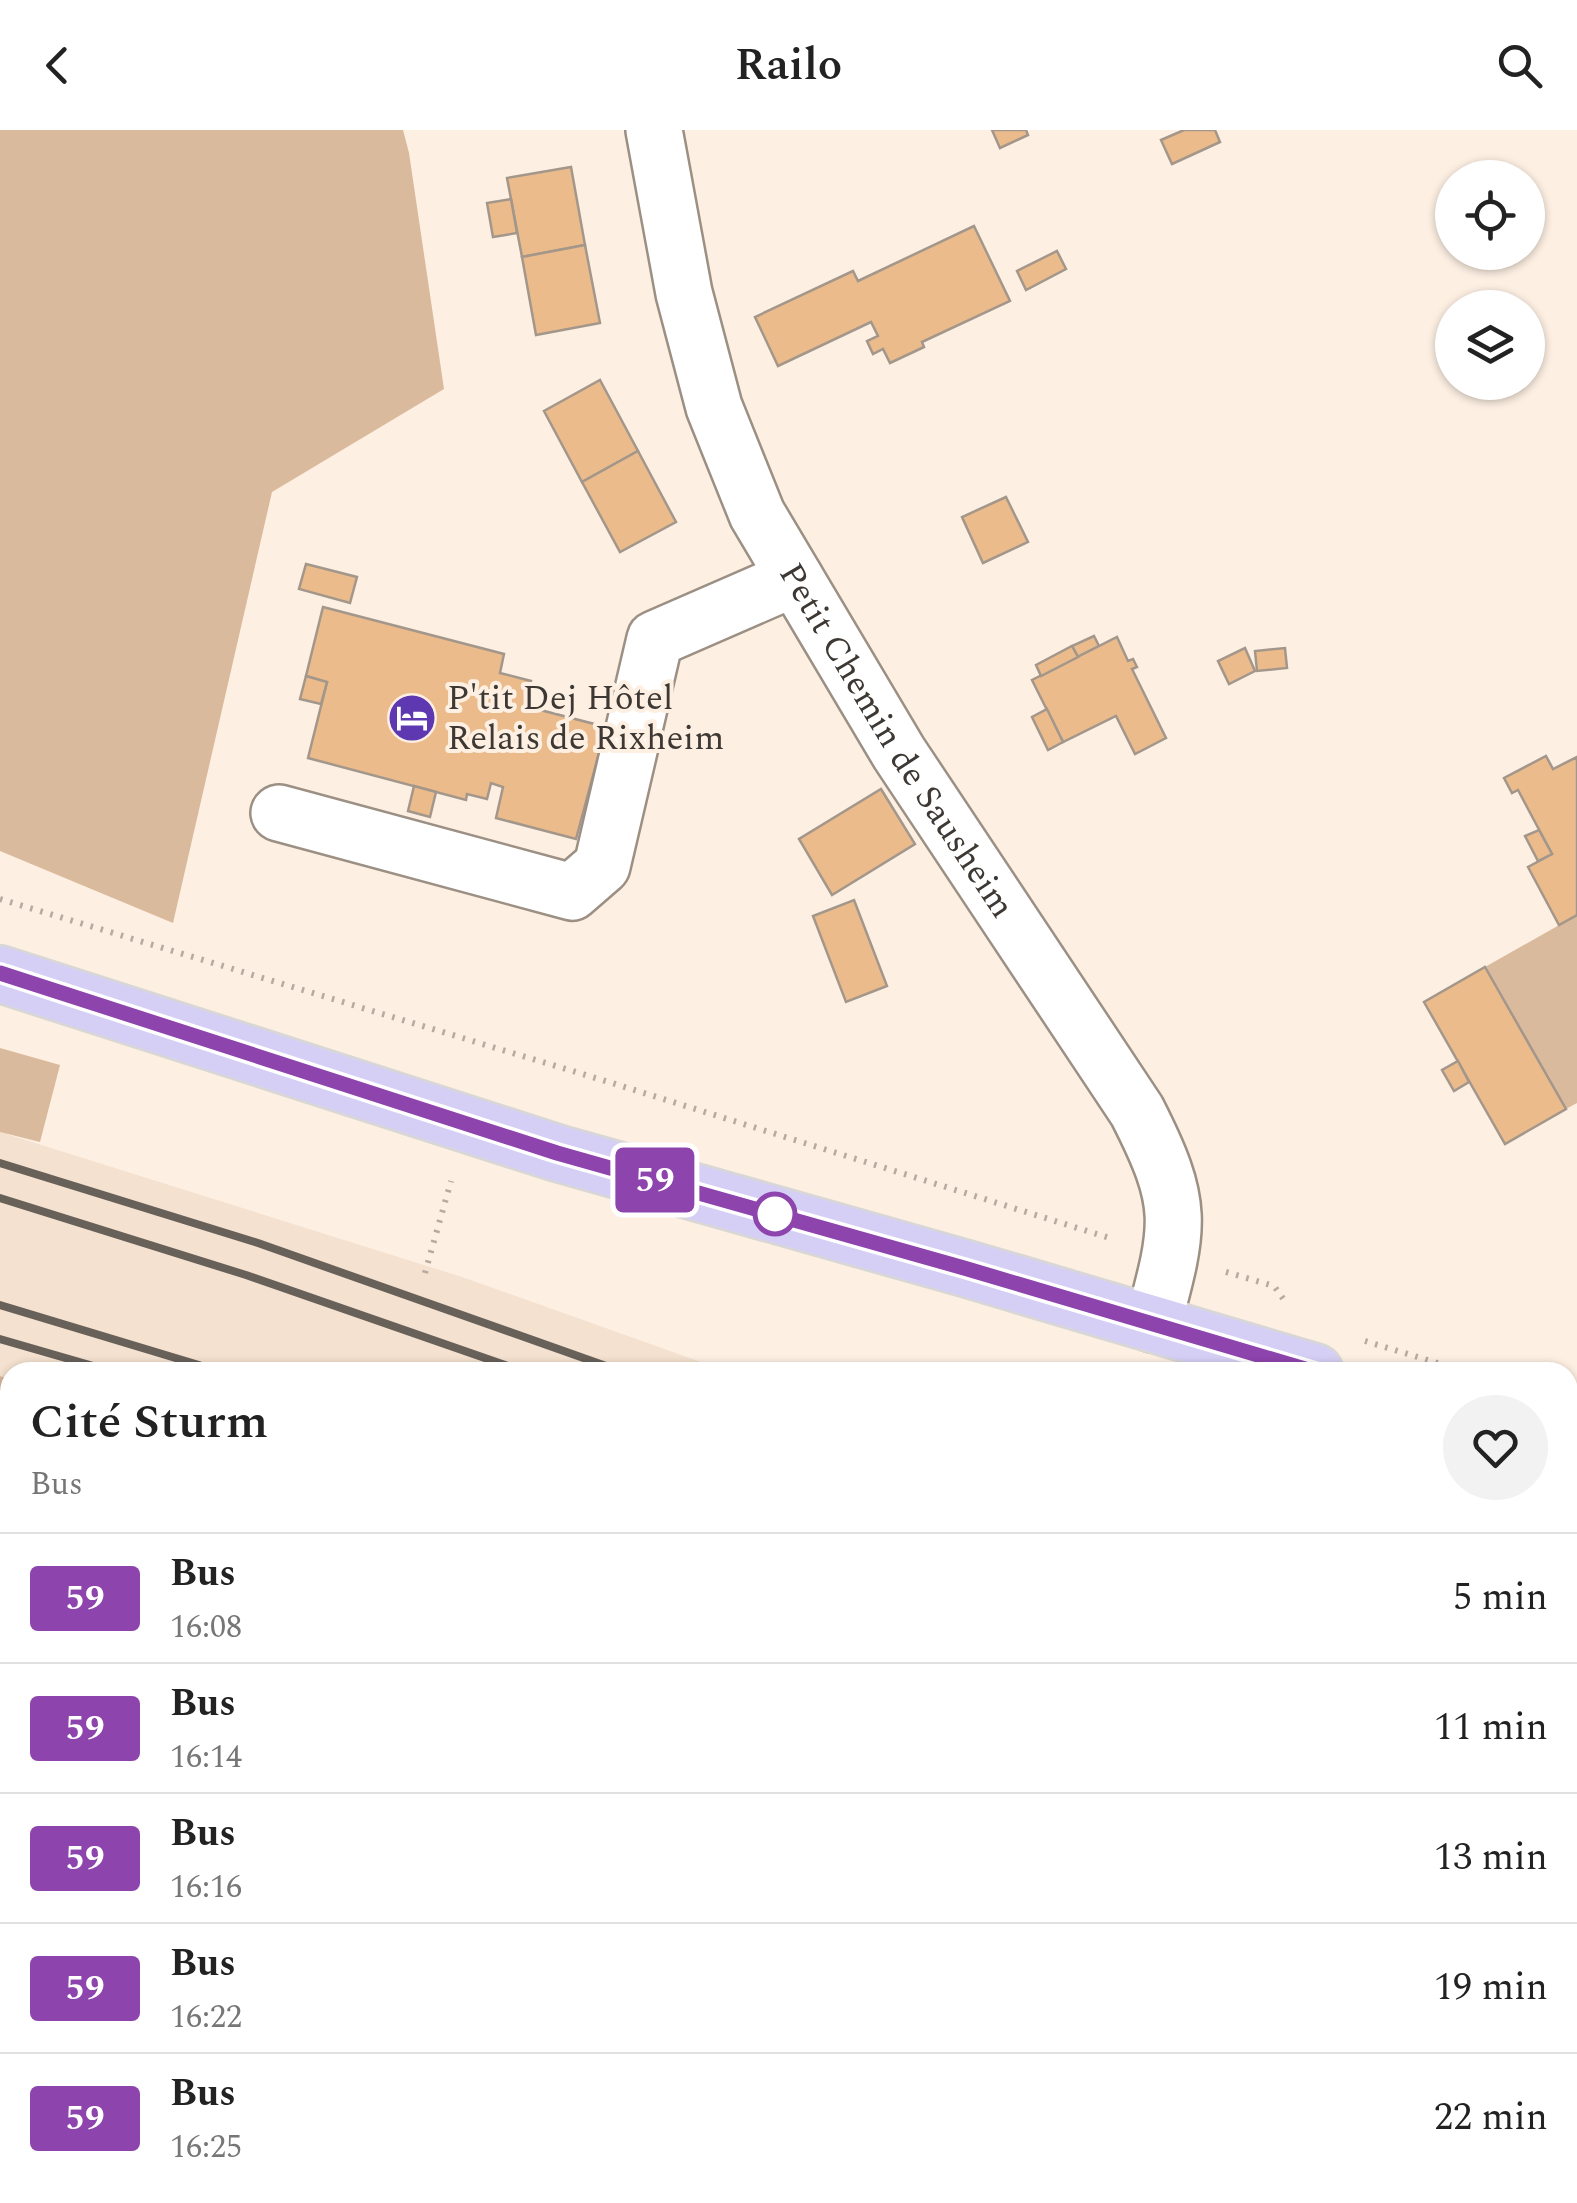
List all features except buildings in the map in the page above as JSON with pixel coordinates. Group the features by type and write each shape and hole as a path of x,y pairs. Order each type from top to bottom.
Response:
{"main road":[{"path":"5,975 557,1153 1153,1324 1333,1354"}],"street":[{"name":"Petit Chemin de Sausheim","path":"654,130 684,293 714,407 756,514 900,753 1137,1111 1164,1166 1175,1236 1153,1324"},
{"path":"279,813 572,892 602,866 655,640 795,578"}],"path":[{"path":"0,899 1274,1286 1286,1302"},
{"path":"425,1273 438,1217"},
{"path":"1333,1354 1393,1362"}],"shaded area":[{"path":"0,130 403,130 409,153 444,389 272,492 173,923 0,851"},
{"path":"1577,915 1577,1103 1566,1109 1485,967"},
{"path":"0,1048 60,1065 40,1142 0,1132"},
{"path":"0,1132 462,1277 701,1362 0,1362"}],"railway":[{"path":"0,1163 258,1243 595,1362"},
{"path":"0,1198 246,1275 496,1362"},
{"path":"0,1305 189,1362"},
{"path":"0,1339 79,1362"}],"bus line":[{"name":"59","path":"0,973 557,1153 1281,1362"}],"place":[{"name":"P'tit Dej Hôtel Relais de Rixheim","path":"412,718"}]}
